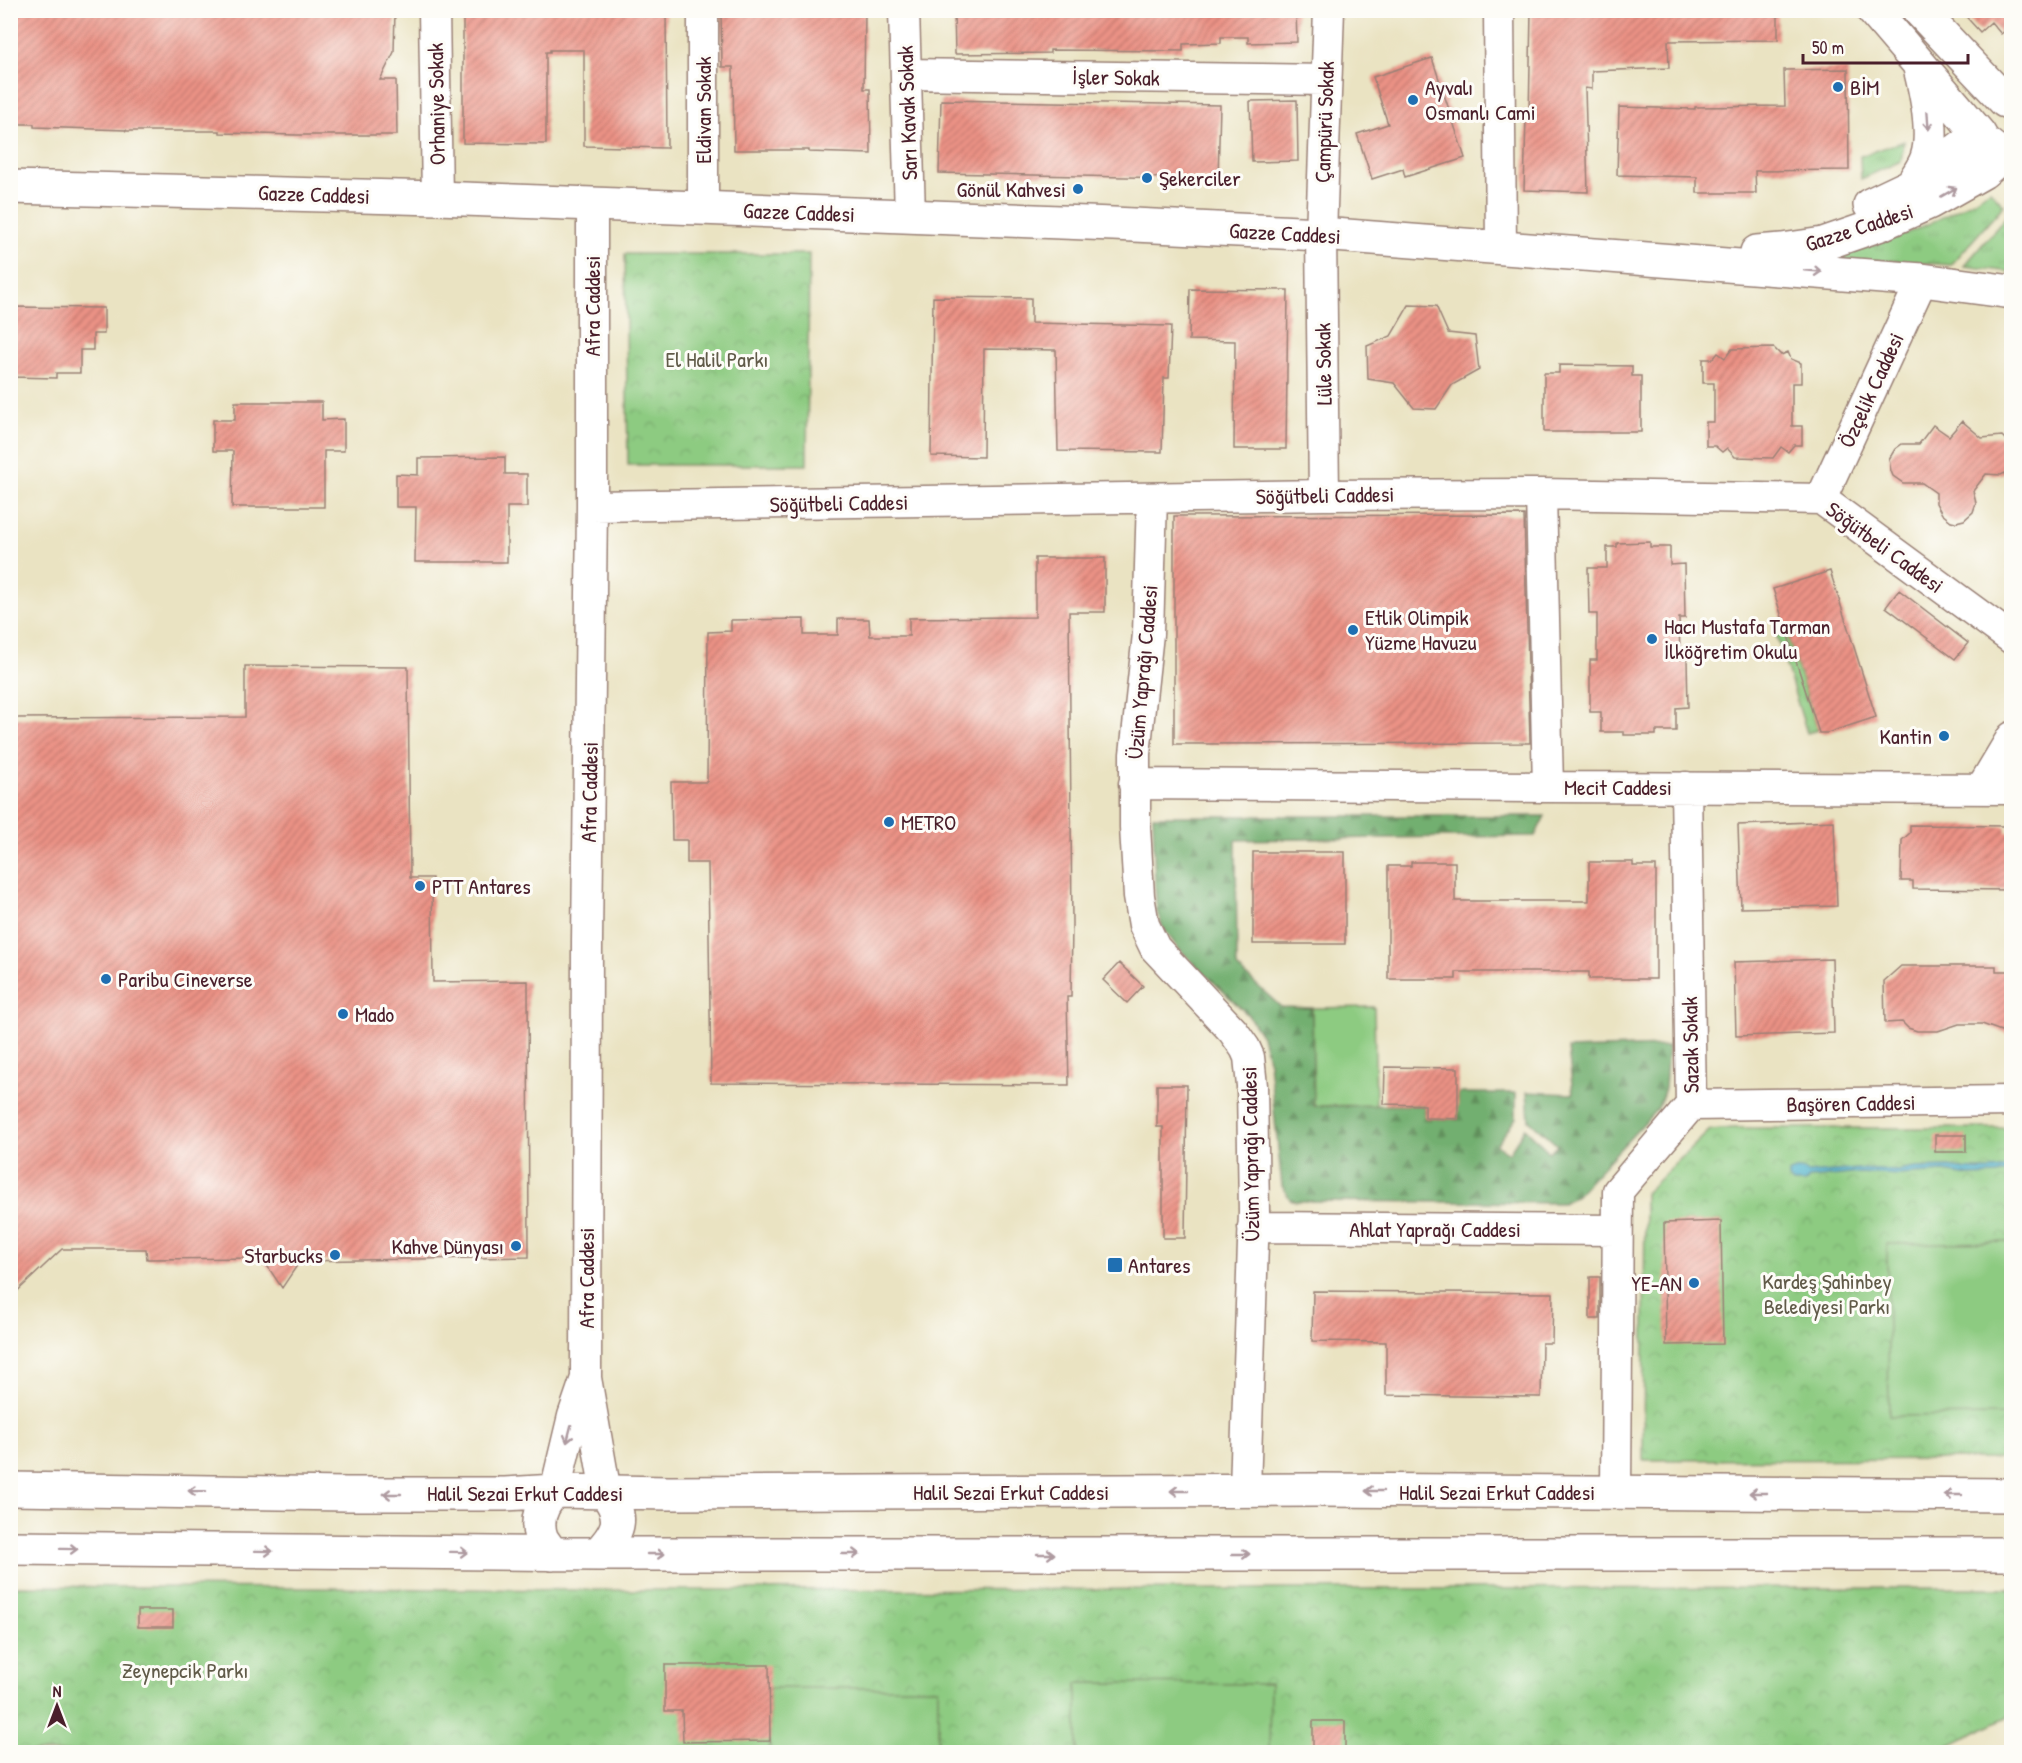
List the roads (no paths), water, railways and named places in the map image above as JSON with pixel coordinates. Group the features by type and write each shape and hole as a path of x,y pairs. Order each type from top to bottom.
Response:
{"main road":[{"path":"1873,10 1918,63 2002,148"},
{"path":"1919,10 2009,99"},
{"path":"1910,186 1927,157 1929,143 1925,88 1918,63"},
{"path":"2002,148 1978,126 1983,111 1996,102 2009,99"},
{"name":"Gazze Caddesi","path":"1587,254 1720,255 1823,244 1881,224 1930,202 1983,172 2002,148"},
{"name":"Gazze Caddesi","path":"1587,254 1771,239 1815,228 2002,148"},
{"name":"Gazze Caddesi","path":"10,187 437,198 910,215 1321,234 1922,280 2012,292"},
{"name":"Halil Sezai Erkut Caddesi","path":"10,1489 347,1494 505,1494 555,1491 606,1493 1245,1490 2012,1495"},
{"path":"552,1554 541,1537 540,1520 541,1508 555,1491"},
{"path":"597,1554 615,1534 618,1523 614,1503 606,1493"},
{"path":"10,1548 552,1554 2012,1554"}],"street":[{"name":"Orhaniye Sokak","path":"434,10 437,198"},
{"name":"Eldivan Sokak","path":"703,10 703,209"},
{"name":"Sarı Kavak Sokak","path":"904,10 910,215"},
{"name":"Çampürü Sokak","path":"1321,234 1329,10"},
{"path":"1499,10 1501,248"},
{"name":"İşler Sokak","path":"906,74 1326,80"},
{"name":"Afra Caddesi","path":"592,205 586,1378 606,1493"},
{"name":"Lüle Sokak","path":"1321,234 1324,495"},
{"name":"Özçelik Caddesi","path":"1821,499 1922,280"},
{"name":"Söğütbeli Caddesi","path":"592,506 1324,495 1541,494 1821,499 2012,639"},
{"name":"Mecit Caddesi","path":"1541,494 1548,787 2012,789"},
{"name":"Üzüm Yaprağı Caddesi","path":"1152,498 1148,634 1134,784 1139,896 1142,919 1148,936 1164,960 1233,1031 1249,1057 1252,1086 1253,1227 1245,1490"},
{"path":"1981,789 2012,737"},
{"path":"1134,784 1548,787"},
{"name":"Sazak Sokak","path":"1616,1492 1618,1191 1691,1105 1686,787"},
{"name":"Başören Caddesi","path":"1691,1105 2012,1101"},
{"name":"Ahlat Yaprağı Caddesi","path":"1253,1227 1617,1230"},
{"name":"Afra Caddesi","path":"555,1491 573,1416 586,1378"}],"water":[{"path":"1949,1167 1996,1170 2011,1167 2011,1171 1997,1175 1969,1176 1944,1172 1897,1175 1860,1173 1809,1178 1805,1183 1793,1183 1789,1179 1789,1174 1798,1170 1808,1173 1860,1169 1898,1171"}],"place":[{"name":"BİM","path":"1838,87"},
{"name":"Ayvalı Osmanlı Cami","path":"1413,100"},
{"name":"Şekerciler","path":"1147,178"},
{"name":"Gönül Kahvesi","path":"1078,189"},
{"name":"Etlik Olimpik Yüzme Havuzu","path":"1353,630"},
{"name":"Hacı Mustafa Tarman İlköğretim Okulu","path":"1652,639"},
{"name":"Kantin","path":"1944,736"},
{"name":"METRO","path":"889,822"},
{"name":"PTT Antares","path":"420,886"},
{"name":"Paribu Cineverse","path":"106,979"},
{"name":"Mado","path":"343,1014"},
{"name":"Kahve Dünyası","path":"516,1246"},
{"name":"Starbucks","path":"335,1255"},
{"name":"Antares","path":"1115,1265"},
{"name":"YE-AN","path":"1694,1283"}],"park label":[{"name":"El Halil Parkı","path":"717,359"},
{"name":"Kardeş Şahinbey Belediyesi Parkı","path":"1827,1294"},
{"name":"Zeynepcik Parkı","path":"185,1670"}]}
